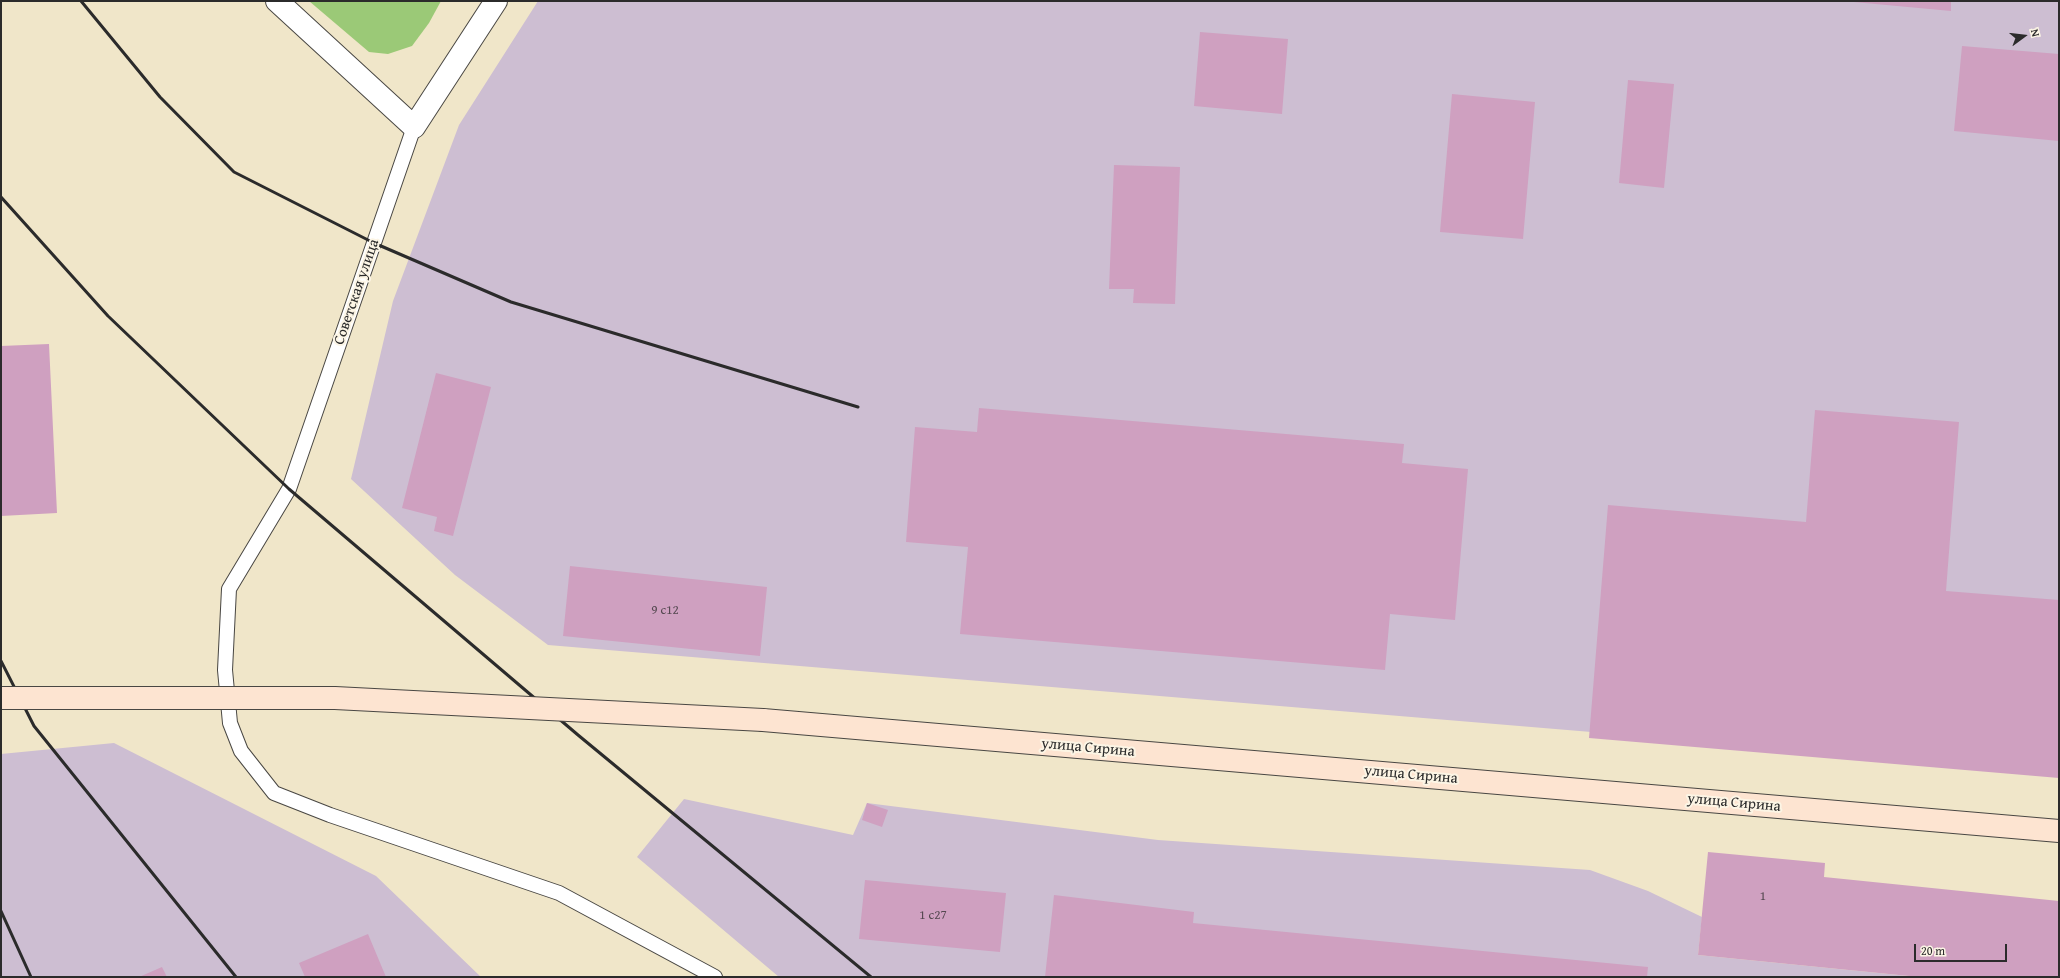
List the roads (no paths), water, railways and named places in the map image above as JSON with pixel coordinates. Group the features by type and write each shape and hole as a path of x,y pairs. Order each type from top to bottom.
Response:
{"street":[{"path":"277,1 414,127"},
{"name":"Советская улица","path":"414,127 496,1"},
{"name":"улица Сирина","path":"1,698 335,698 763,720 2059,831"}],"lane":[{"name":"Советская улица","path":"414,127 289,489 230,589 225,670 230,723 241,751 274,793 330,815 559,893 715,977"}],"railway":[{"path":"81,1 160,97 234,172 374,243 511,302 858,407"},
{"path":"1,197 108,316 289,489 578,735 871,977"},
{"path":"1,661 34,726 236,977"},
{"path":"1,911 31,977"}]}
